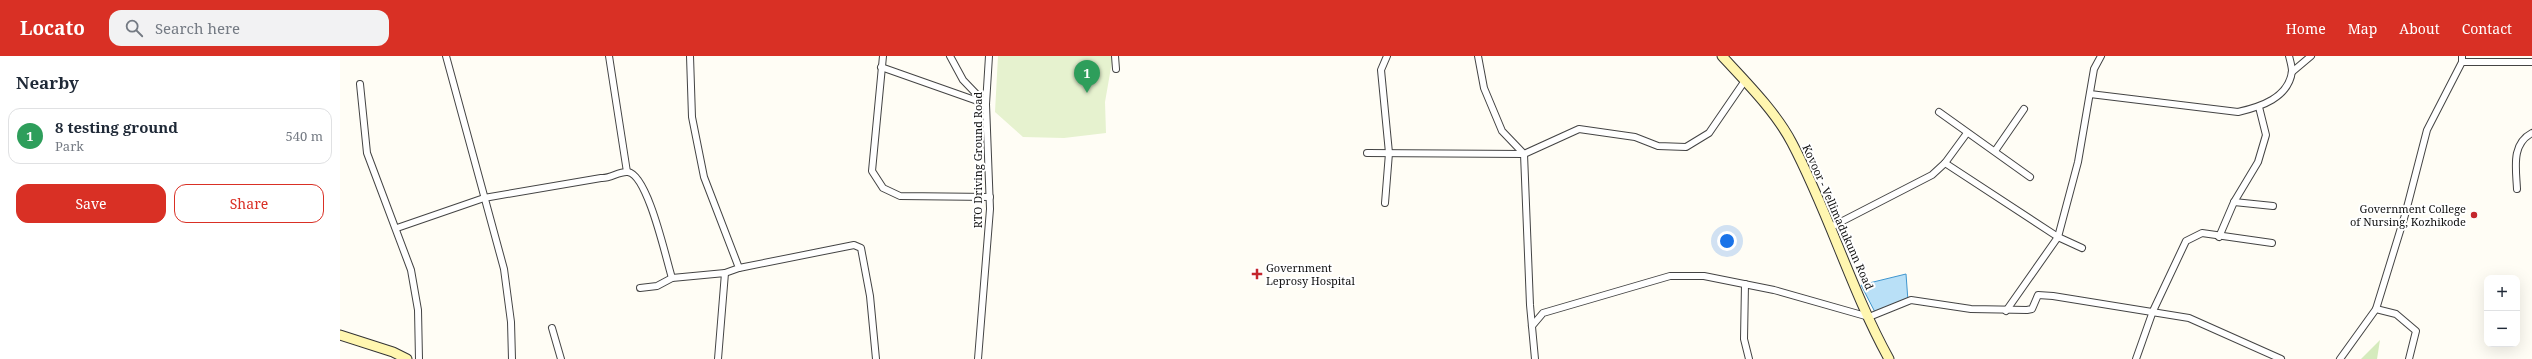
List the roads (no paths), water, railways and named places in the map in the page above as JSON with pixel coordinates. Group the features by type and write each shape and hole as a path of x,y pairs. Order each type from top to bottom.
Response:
{"street":[{"path":"446,56 504,269 511,322 512,359"},
{"path":"608,56 627,172"},
{"path":"690,56 692,117 704,177 739,268"},
{"path":"883,56 872,171 883,188 900,196 990,197"},
{"path":"950,56 963,80 986,104"},
{"name":"RTO Driving Ground Road","path":"978,359 990,197 986,104 989,56"},
{"path":"1115,56 1116,69"},
{"path":"1385,203 1389,153 1381,70 1387,56"},
{"path":"1478,56 1484,88 1502,132 1524,154 1532,326 1535,359"},
{"name":"Kovoor - Vellimadukunn Road","path":"1722,56 1760,98 1789,138 1831,227 1869,317 1889,359"},
{"path":"2006,311 2058,237 2078,162 2094,69 2101,56"},
{"path":"2289,56 2292,72"},
{"path":"2090,94 2238,112 2259,108 2282,94 2292,72 2311,56"},
{"path":"2340,359 2376,309 2405,215 2427,130 2462,59 2532,62"},
{"path":"881,67 986,104"},
{"path":"1367,153 1524,154 1579,129 1635,137 1658,146 1686,147 1709,133 1744,82"},
{"path":"360,84 367,152 397,228 411,270 418,310 419,359"},
{"path":"2219,237 2234,202 2258,162 2266,136 2259,108"},
{"path":"1995,151 2024,109"},
{"path":"1938,112 2030,177"},
{"path":"2517,189 2515,157 2523,137 2532,132"},
{"path":"1831,227 1932,175 1945,163 1966,133"},
{"path":"1945,163 2058,237 2082,248"},
{"path":"397,228 484,198 608,178 627,172 634,175 646,189 672,278"},
{"path":"2234,202 2273,206"},
{"path":"2136,359 2154,312 2186,241 2202,234 2272,243"},
{"path":"640,288 657,286 672,278 725,273 739,268 854,245 861,248 870,296 876,359"},
{"path":"718,359 725,273"},
{"path":"1532,326 1542,313 1670,276 1704,276 1774,290 1869,317 1911,300 1971,309 2006,311 2032,309 2038,295 2040,294 2189,318 2281,359"},
{"path":"1744,284 1744,339 1749,359"},
{"path":"2376,309 2396,314 2416,331 2409,359"},
{"path":"552,328 561,359"},
{"path":"340,335 393,352 407,359"}],"water":[{"path":"1906,274 1908,301 1877,316 1861,285"}],"place":[{"name":"8 testing ground","path":"1087,93"},
{"name":"Government College of Nursing, Kozhikode","path":"2474,215"},
{"name":"Government Leprosy Hospital","path":"1257,274"}]}
